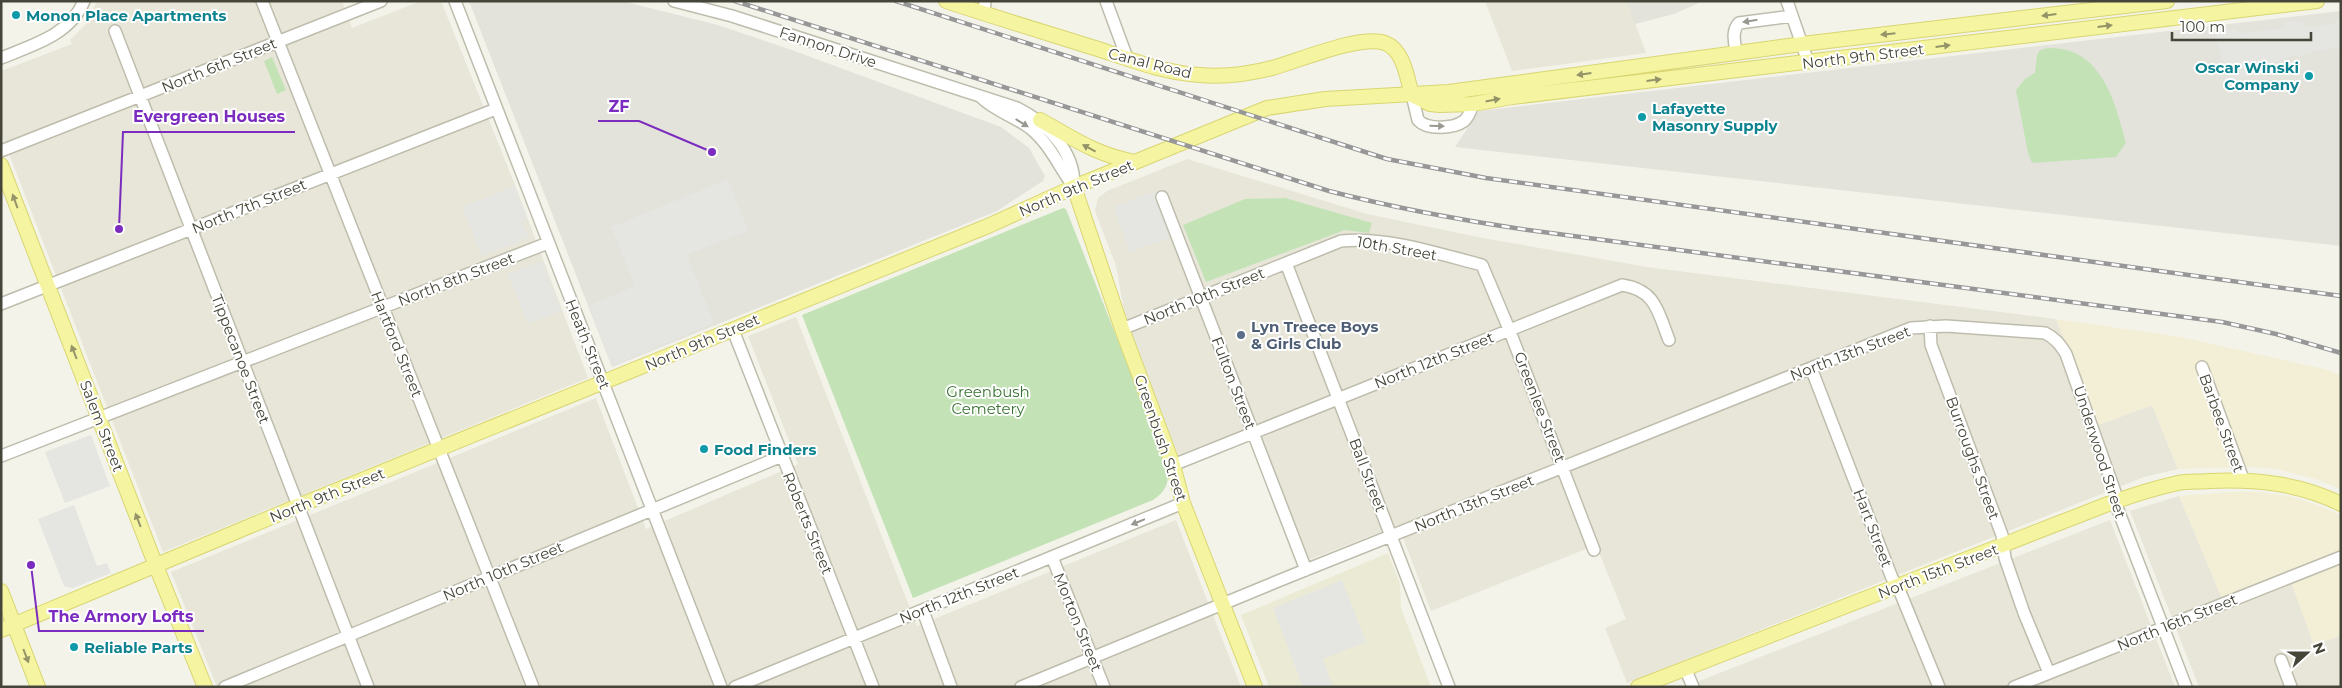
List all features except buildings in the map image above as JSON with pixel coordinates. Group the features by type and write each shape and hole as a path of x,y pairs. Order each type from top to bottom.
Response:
{"main road":[{"name":"Canal Road","path":"946,1 985,8 1127,58 1177,72 1222,75 1270,69 1348,45 1374,40 1386,43 1395,50 1402,61 1412,95"},
{"name":"North 9th Street","path":"8,628 298,506 988,226 1074,187 1267,108 1325,99 1449,92 1802,44 2167,1"},
{"name":"North 9th Street","path":"1412,95 1430,104 1473,104 1512,96 2317,1"},
{"path":"1040,120 1094,151 1136,162"},
{"name":"Salem Street","path":"1,164 156,566 205,687"},
{"name":"Greenbush Street","path":"1074,187 1122,329 1173,465 1183,503 1255,687"},
{"name":"North 15th Street","path":"1638,687 2115,502 2179,483 2243,479 2287,484 2323,495 2341,504"},
{"path":"1,591 8,628 38,687"}],"street":[{"path":"1,58 62,30 77,16 84,1"},
{"name":"Hartford Street","path":"262,1 532,687"},
{"name":"North 6th Street","path":"1,151 381,1"},
{"name":"Heath Street","path":"455,1 721,687"},
{"name":"Fannon Drive","path":"674,1 732,16 981,98 994,99 1017,108 1040,120 1060,143 1075,173 1074,187"},
{"path":"1106,1 1127,58"},
{"path":"1787,1 1808,62"},
{"path":"1736,53 1734,33 1735,27 1739,24 1792,16"},
{"name":"Tippecanoe Street","path":"115,30 368,687"},
{"path":"1412,95 1418,120 1429,126 1458,124 1465,121 1473,104"},
{"name":"Fannon Drive","path":"981,98 991,108 1007,114 1043,139 1074,187"},
{"name":"North 7th Street","path":"1,304 496,109"},
{"name":"Fulton Street","path":"1162,197 1306,570"},
{"name":"10th Street","path":"1286,263 1340,241 1358,239 1417,249 1482,265"},
{"name":"North 8th Street","path":"1,456 548,243"},
{"name":"North 10th Street","path":"1122,329 1286,263"},
{"name":"Ball Street","path":"1286,263 1449,687"},
{"name":"Greenlee Street","path":"1482,265 1510,329 1594,550"},
{"name":"North 12th Street","path":"1173,465 1622,285 1636,287 1648,295 1654,302 1669,340"},
{"name":"North 13th Street","path":"1021,687 1306,570 1911,328 1930,326"},
{"name":"Underwood Street","path":"1930,326 2044,333 2053,337 2066,354 2115,492 2115,502 2186,687"},
{"name":"Burroughs Street","path":"1930,326 1931,344 2004,545 2005,558 2011,576 2049,673"},
{"name":"Roberts Street","path":"733,330 853,638 874,687"},
{"name":"Hart Street","path":"1811,368 1892,578 1898,587 1939,687"},
{"name":"Barbee Street","path":"2202,368 2243,479"},
{"name":"North 10th Street","path":"225,687 782,456"},
{"name":"North 12th Street","path":"735,687 1183,503"},
{"name":"Morton Street","path":"1052,557 1104,687"},
{"name":"North 16th Street","path":"2014,687 2341,557"},
{"path":"923,611 951,687"},
{"path":"2281,660 2291,687"},
{"path":"1685,668 1693,687"}],"shaded area":[{"path":"97,1 342,1 352,28 421,1 441,1 515,185 588,378 163,552 1,133 1,71 72,44 70,40 87,23"},
{"path":"469,1 622,1 718,25 1001,127 1029,148 1045,176 1043,181 997,211 612,367"},
{"path":"1485,1 1627,1 1646,53 1512,71"},
{"path":"1627,1 1703,1 1674,14 1635,24"},
{"path":"2341,11 2341,246 1455,147 1479,111"},
{"path":"2341,19 2341,57 2337,47 2323,51 2322,49 2298,57 2294,55 2274,63 2273,67 2236,81 2229,79 2217,43 2216,31 2235,29 2241,33 2284,28 2285,22 2302,20 2306,27 2332,24"},
{"path":"1187,159 1367,214 1483,238 1647,267 2056,319 2098,425 2152,405 2178,469 2144,477 1627,683 1605,628 1626,619 1596,545 1431,611 1398,525 1306,561 1255,425 1178,455 1133,340 1123,305 1116,266 1095,211 1098,198 1107,191"},
{"path":"728,179 748,231 687,255 714,323 612,366 589,305 635,286 611,227"},
{"path":"515,186 528,220 522,222 530,237 482,256 462,207"},
{"path":"1165,188 1170,204 1174,236 1130,252 1113,207"},
{"path":"542,261 561,311 528,324 508,274"},
{"path":"796,317 917,626 1176,520 1241,687 217,687 171,572 596,398 646,529 798,464 748,336"},
{"path":"2056,319 2181,337 2328,370 2341,375 2341,489 2318,480 2276,469 2245,467 2178,469 2152,405 2098,425"},
{"path":"91,435 110,486 65,503 45,452"},
{"path":"2228,492 2259,492 2288,496 2341,515 2341,635 2314,645 2291,582 2226,608 2179,496"},
{"path":"2179,496 2226,608 2291,581 2314,645 2341,635 2341,687 2199,687 2130,511"},
{"path":"74,505 97,566 107,563 111,573 73,588 64,586 38,519"},
{"path":"2110,520 2175,687 1684,687"},
{"path":"1388,553 1400,584 1401,608 1431,687 1269,687 1241,615"},
{"path":"1342,580 1366,642 1323,659 1333,687 1303,687 1273,608"}],"green space":[{"path":"2048,48 2066,50 2081,56 2093,66 2103,79 2117,110 2126,143 2116,157 2032,163 2028,153 2016,90 2025,79 2035,73 2037,55 2040,50"},
{"path":"272,57 286,90 277,94 264,61"},
{"path":"1285,198 1372,223 1369,233 1345,230 1206,282 1183,225 1245,199"},
{"name":"Greenbush Cemetery","path":"1063,208 1066,209 1167,465 1168,481 1162,493 1153,500 913,598 802,315"}],"railway":[{"path":"735,1 1329,191 1378,203 1528,230 2222,322 2276,334 2341,353"},
{"path":"896,1 1387,159 1486,178 2341,296"}],"place":[{"name":"Monon Place Apartments","path":"16,15"},
{"name":"Oscar Winski Company","path":"2309,76"},
{"name":"Lafayette Masonry Supply","path":"1642,117"},
{"name":"ZF","path":"712,152"},
{"name":"Evergreen Houses","path":"119,229"},
{"name":"Lyn Treece Boys & Girls Club","path":"1241,335"},
{"name":"Food Finders","path":"704,449"},
{"name":"The Armory Lofts","path":"31,565"},
{"name":"Reliable Parts","path":"74,647"}]}
